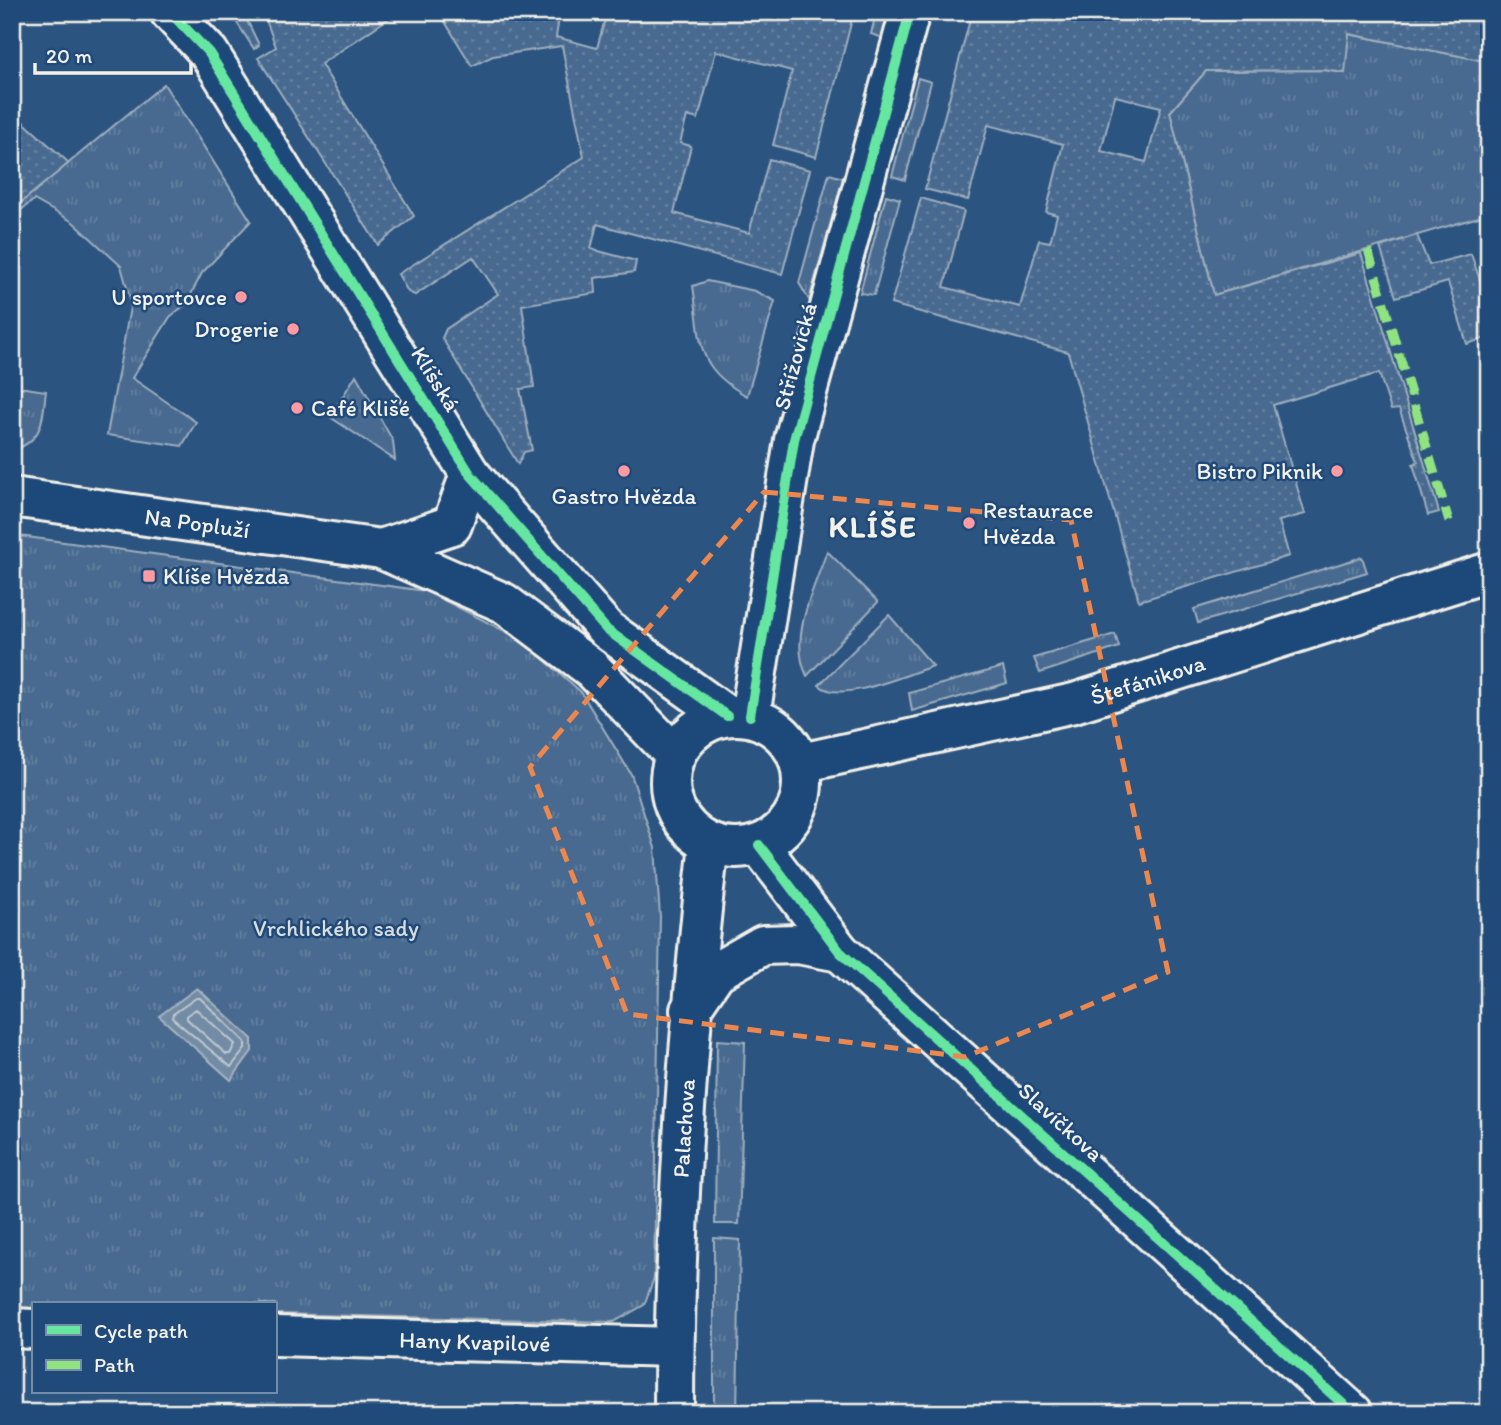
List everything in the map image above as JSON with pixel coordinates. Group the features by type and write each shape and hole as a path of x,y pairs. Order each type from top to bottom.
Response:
{"street":[{"name":"Klíšská","path":"170,12 209,53 470,474 607,630 738,716"},
{"name":"Střížovická","path":"738,716 794,440 910,12"},
{"name":"Na Popluží","path":"381,549 452,525 470,474"},
{"name":"Na Popluží","path":"12,497 381,549 504,603 592,669 675,755"},
{"name":"Štefánikova","path":"800,763 1074,703 1489,572"},
{"path":"738,716 782,733 800,763 803,790 788,824 759,845 734,849 709,843 684,823 672,799 670,775 675,755 695,729 738,716"},
{"name":"Palachova","path":"674,1413 674,1347 690,1010 709,843"},
{"name":"Slavíčkova","path":"759,845 840,952 1353,1413"},
{"path":"690,1010 716,972 763,945 798,944 840,952"},
{"path":"12,1328 32,1329"},
{"name":"Hany Kvapilové","path":"276,1336 674,1347"}],"highlighted area":[{"path":"764,492 1071,520 1168,972 965,1057 627,1014 530,767"}],"green space":[{"path":"230,12 243,12 259,45 254,49"},
{"path":"263,12 398,12 321,64 414,216 378,245 258,58 276,47"},
{"path":"439,12 560,12 556,37 597,48 607,12 789,12 808,17 810,12 854,12 816,157 773,145 792,71 716,51 698,119 687,116 680,143 691,146 674,213 749,233 769,159 810,170 782,274 597,224 591,249 636,261 634,272 595,278 596,293 522,305 534,387 520,389 532,450 524,452 518,464 442,338 446,329 498,294 473,257 415,295 408,292 398,274 584,157 562,46 493,56 472,66"},
{"path":"876,12 890,12 883,38 871,34"},
{"path":"972,12 1489,12 1489,73 1485,61 1349,34 1345,73 1324,70 1206,71 1170,112 1214,295 1361,253 1439,512 1428,515 1413,464 1418,462 1399,409 1391,410 1379,373 1273,405 1305,514 1279,521 1289,556 1139,601 1068,352 891,304 921,198 964,211 944,287 1020,307 1039,240 1050,242 1057,215 1046,212 1063,144 988,125 968,200 925,189","holes":["1115,96 1161,107 1146,162 1101,151"]},
{"path":"1348,34 1485,61 1489,73 1489,214 1214,295 1170,112 1206,71 1324,70 1344,73"},
{"path":"918,78 931,82 905,180 892,176"},
{"path":"164,84 251,221 202,273 186,304 170,317 132,378 196,422 182,446 107,435 131,302 121,266 73,222 34,200 12,217 12,210"},
{"path":"12,112 69,163 12,210"},
{"path":"829,174 843,178 809,300 799,283"},
{"path":"886,195 900,199 874,295 860,293"},
{"path":"1417,235 1429,265 1471,254 1481,283 1489,282 1489,337 1467,344 1448,282 1396,297 1380,247"},
{"path":"707,281 755,291 775,301 747,396 717,374 703,351 693,286"},
{"path":"356,375 393,441 395,460 330,417"},
{"path":"12,386 46,391 40,428 30,441 12,451"},
{"name":"Vrchlického sady","path":"12,535 426,591 522,640 581,692 631,774 655,848 660,916 654,1278 644,1305 614,1322 276,1314 276,1302 32,1302 32,1308 12,1307"},
{"path":"827,551 878,602 807,676 800,646 802,630 810,597"},
{"path":"1362,557 1367,572 1198,623 1194,609"},
{"path":"889,615 933,666 857,690 842,692 819,685"},
{"path":"1115,634 1119,647 1040,673 1034,658"},
{"path":"1003,667 1007,683 912,711 909,693"},
{"path":"717,1040 745,1042 739,1224 715,1224"},
{"path":"714,1238 740,1240 737,1413 714,1413"}],"water":[{"path":"197,988 252,1039 252,1051 231,1080 159,1016"}],"marked path":[{"path":"1368,250 1449,521"}],"cycle path":[{"path":"170,12 209,53 470,474 607,630 727,716"},
{"path":"750,716 794,440 910,12"},
{"path":"759,845 840,952 1353,1413"}],"place":[{"name":"U sportovce","path":"241,297"},
{"name":"Drogerie","path":"293,329"},
{"name":"Café Klišé","path":"297,408"},
{"name":"Gastro Hvězda","path":"624,471"},
{"name":"Bistro Piknik","path":"1337,471"},
{"name":"Restaurace Hvězda","path":"969,523"},
{"name":"Klíše Hvězda","path":"149,576"}],"district":[{"name":"KLÍŠE","path":"873,527"}]}
